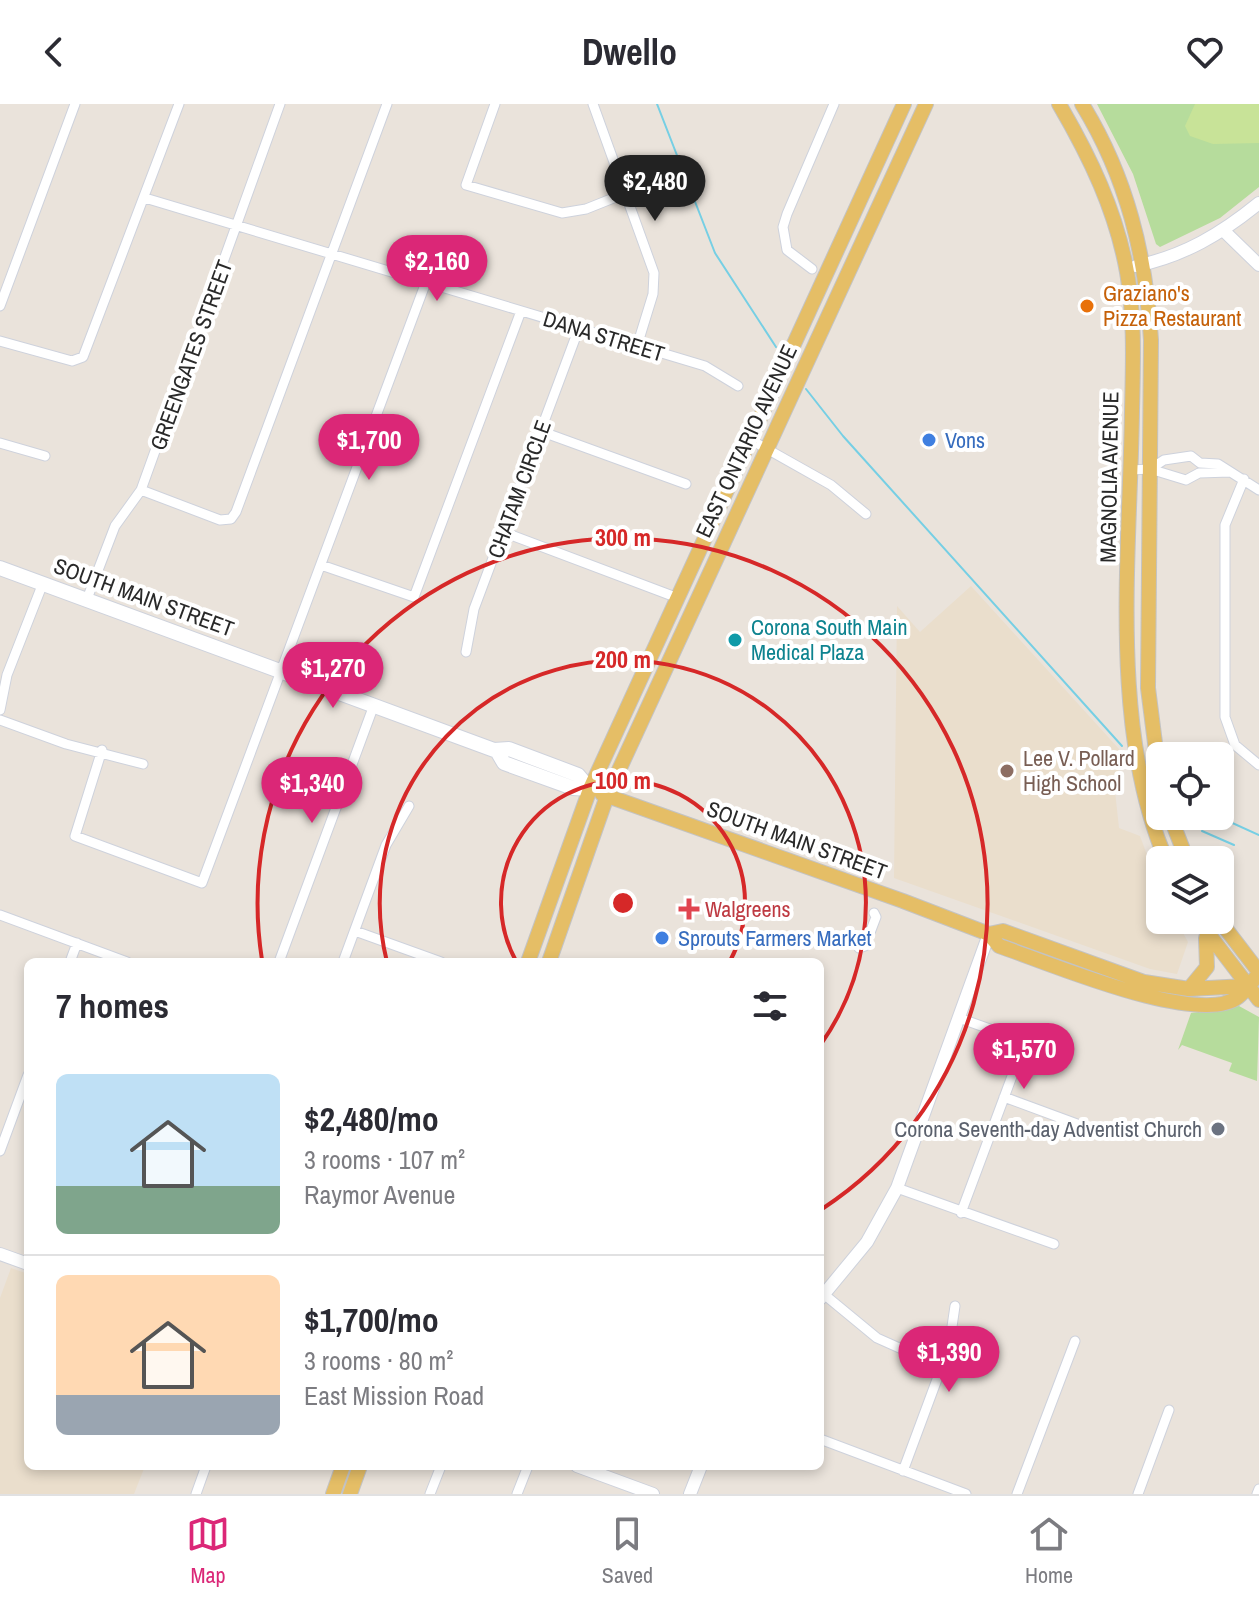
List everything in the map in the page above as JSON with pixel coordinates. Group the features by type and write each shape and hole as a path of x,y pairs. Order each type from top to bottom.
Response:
{"main road":[{"name":"EAST ONTARIO AVENUE","path":"529,958 590,789 904,104"},
{"name":"EAST ONTARIO AVENUE","path":"550,958 607,796 926,104"},
{"name":"MAGNOLIA AVENUE","path":"1059,104 1100,180 1126,269 1132,337 1130,713 1138,774 1161,846"},
{"name":"MAGNOLIA AVENUE","path":"1082,104 1098,129 1125,191 1144,265 1151,340 1148,688 1155,742"},
{"name":"SOUTH MAIN STREET","path":"0,568 497,751 504,763 573,788 590,789 989,934 999,946 1140,995 1163,1000 1215,1003 1237,998 1259,973"},
{"path":"652,698 659,665 683,611 684,602 678,598"},
{"name":"SOUTH MAIN STREET","path":"989,934 1003,931 1144,982 1189,989 1246,986"},
{"path":"1189,989 1207,967 1202,934"},
{"path":"1208,934 1259,1000"},
{"path":"1230,934 1259,973"},
{"path":"333,1494 342,1470"},
{"path":"350,1494 359,1470"}],"street":[{"path":"0,306 75,104"},
{"path":"0,341 30,352 80,360 179,104"},
{"name":"GREENGATES STREET","path":"87,599 115,526 141,490 239,226 280,104"},
{"path":"141,490 220,520 231,519 236,512 387,104"},
{"path":"495,104 466,185 562,213 586,209 626,193"},
{"path":"593,104 654,273 653,294 637,346"},
{"path":"812,269 787,250 783,227 834,104"},
{"name":"DANA STREET","path":"145,198 705,366 738,386"},
{"path":"1126,269 1172,257 1224,231 1259,203"},
{"path":"1224,231 1259,265"},
{"path":"102,750 75,836 202,883 426,282"},
{"path":"321,565 414,597 521,311"},
{"name":"CHATAM CIRCLE","path":"466,652 474,609 579,328"},
{"path":"540,431 686,484"},
{"path":"751,440 831,485 866,514"},
{"path":"0,443 45,456"},
{"path":"1150,469 1164,460 1187,455 1200,468 1230,472 1259,490"},
{"path":"1131,470 1150,469 1186,480 1200,468"},
{"path":"1244,479 1225,525 1225,717 1235,745 1259,765"},
{"path":"503,532 678,598"},
{"path":"0,710 7,675 43,583"},
{"path":"280,958 374,705"},
{"path":"0,720 66,744 102,750 143,764"},
{"path":"345,958 386,845 409,806"},
{"path":"859,948 865,946 876,917 874,913"},
{"path":"0,915 116,958"},
{"path":"355,931 430,958"},
{"path":"824,1292 867,1242 897,1188 989,934"},
{"path":"71,958 77,943"},
{"path":"959,1018 1015,1038 1020,1043 1021,1052 961,1213"},
{"path":"0,1151 24,1086"},
{"path":"1004,1097 1096,1131"},
{"path":"897,1188 1054,1244"},
{"path":"0,1254 24,1263"},
{"path":"824,1297 877,1338 942,1367"},
{"path":"903,1471 949,1347 955,1306"},
{"path":"1017,1494 1075,1341"},
{"path":"1138,1494 1169,1410"},
{"path":"824,1441 966,1494"},
{"path":"196,1494 205,1470"},
{"path":"430,1494 439,1470"},
{"path":"517,1494 526,1470"},
{"path":"588,1470 653,1494"},
{"path":"690,1494 699,1470"}],"shaded area":[{"name":"Lee V. Pollard High School","path":"971,586 1119,749 1122,761 1114,782 1119,828 1140,836 1146,852 1146,934 1184,934 1188,942 1177,974 1150,969 894,878 897,606 920,632"},
{"path":"11,1268 24,1273 24,1470 143,1470 134,1494 0,1494 0,1298"}],"green space":[{"path":"1097,104 1259,104 1259,187 1220,218 1160,247 1156,244 1133,174"},
{"path":"1195,104 1259,104 1259,143 1213,144 1190,136 1185,126"},
{"path":"1239,1006 1259,1017 1257,1081 1229,1071 1232,1063 1182,1045 1178,1050 1191,1013"}],"waterway":[{"path":"657,104 715,253 776,347"},
{"path":"806,389 843,436 1122,746"},
{"path":"1234,824 1259,835"},
{"path":"1202,831 1234,845"}],"place":[{"name":"Graziano's Pizza Restaurant","path":"1087,306"},
{"name":"Vons","path":"929,440"},
{"name":"Corona South Main Medical Plaza","path":"735,640"},
{"name":"Lee V. Pollard High School","path":"1007,771"},
{"name":"Walgreens","path":"689,909"},
{"name":"Sprouts Farmers Market","path":"662,938"},
{"name":"Corona Seventh-day Adventist Church","path":"1218,1129"}]}
